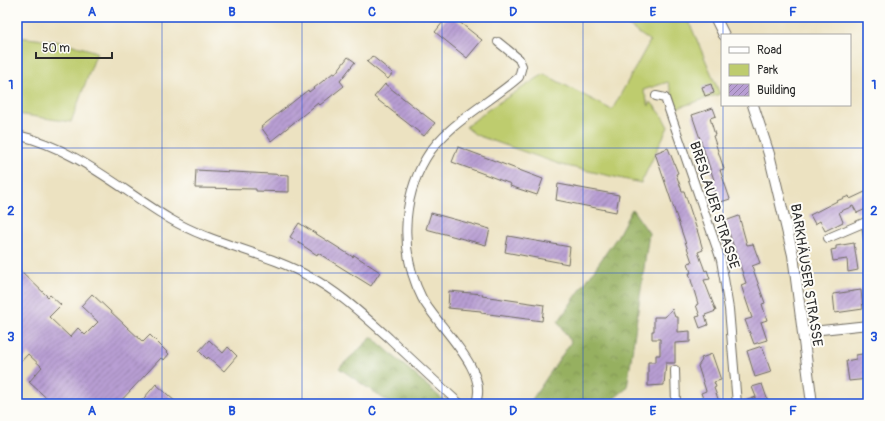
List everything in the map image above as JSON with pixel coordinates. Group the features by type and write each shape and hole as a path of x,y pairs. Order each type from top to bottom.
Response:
{"street":[{"path":"715,17 724,34"},
{"path":"474,404 478,389 476,376 467,360 434,318 422,298 411,271 406,242 407,217 413,190 425,159 430,152 466,117 519,77 522,66 518,59 498,42"},
{"name":"BRESLAUER STRASSE","path":"656,96 665,98 721,260 729,309 737,404"},
{"name":"BARKHÄUSER STRASSE","path":"754,106 769,154 789,239 812,404"},
{"path":"17,135 54,147 76,158 171,220 194,232 288,265 312,278 363,315 460,404"},
{"path":"828,238 867,222 868,239"},
{"path":"803,332 868,325"},
{"path":"675,370 676,404"}],"green space":[{"path":"609,17 687,17 720,94 677,108 668,82 643,90 649,106 651,102 661,114 668,127 641,183 562,165 476,135 466,127 489,109 544,74 612,110 650,41 627,25"},
{"path":"17,37 63,42 97,52 71,122 17,114"},
{"path":"632,209 649,233 627,388 607,404 529,404 571,342 558,322 617,237"},
{"path":"372,337 448,404 391,404 339,368"}],"building":[{"path":"447,17 453,17 482,40 467,58 435,32"},
{"path":"372,56 393,73 388,79 367,62"},
{"path":"348,57 355,62 340,81 344,86 320,105 318,103 271,141 261,127 308,90 309,92 333,73 335,74"},
{"path":"385,84 435,123 424,136 374,97"},
{"path":"711,84 714,93 705,96 702,87"},
{"path":"713,108 716,116 710,118 715,135 713,136 724,169 720,170 730,199 718,203 711,181 714,180 692,115"},
{"path":"458,147 543,179 537,195 510,186 511,184 452,162"},
{"path":"668,148 698,233 703,250 698,252 705,271 707,270 710,279 704,280 716,311 705,315 708,325 700,328 696,317 700,316 696,305 698,304 689,273 691,273 688,263 692,262 655,153"},
{"path":"196,170 289,175 289,192 256,191 256,189 195,188"},
{"path":"558,184 619,195 616,212 556,200"},
{"path":"865,192 868,197 868,208 857,213 853,206 839,212 843,222 825,231 820,221 815,224 810,215 839,200 849,196 850,199"},
{"path":"431,213 490,229 486,245 426,229"},
{"path":"739,216 747,245 753,244 760,263 752,266 765,303 762,304 767,320 761,322 767,340 754,344 745,320 752,318 741,285 746,283 725,221"},
{"path":"299,223 380,272 371,286 318,253 317,255 290,237"},
{"path":"508,236 570,247 568,264 505,252"},
{"path":"854,243 858,270 848,272 847,259 833,261 831,250 836,249 836,246"},
{"path":"17,267 48,297 50,295 61,305 49,317 70,337 78,328 85,335 98,322 81,306 92,294 143,342 150,335 169,354 164,360 161,358 118,404 53,404 29,382 42,367 28,354 17,366"},
{"path":"861,290 863,309 835,313 833,294"},
{"path":"449,291 483,294 482,296 544,305 542,321 481,313 481,311 448,308"},
{"path":"672,309 675,317 678,317 678,332 690,331 690,342 675,343 675,363 666,363 664,385 648,386 648,362 656,362 656,355 660,355 660,339 652,339 652,331 654,331 654,317 665,317"},
{"path":"209,340 223,353 228,347 237,356 224,371 208,357 207,359 199,351"},
{"path":"762,346 771,372 755,377 747,351"},
{"path":"868,353 868,379 849,381 846,361 856,359 856,355"},
{"path":"712,354 721,380 714,382 716,387 714,388 720,404 705,404 701,393 706,391 698,366 702,360 701,358"},
{"path":"156,384 178,404 139,404"},
{"path":"762,384 769,404 742,404 742,402 756,397 752,387"}]}
